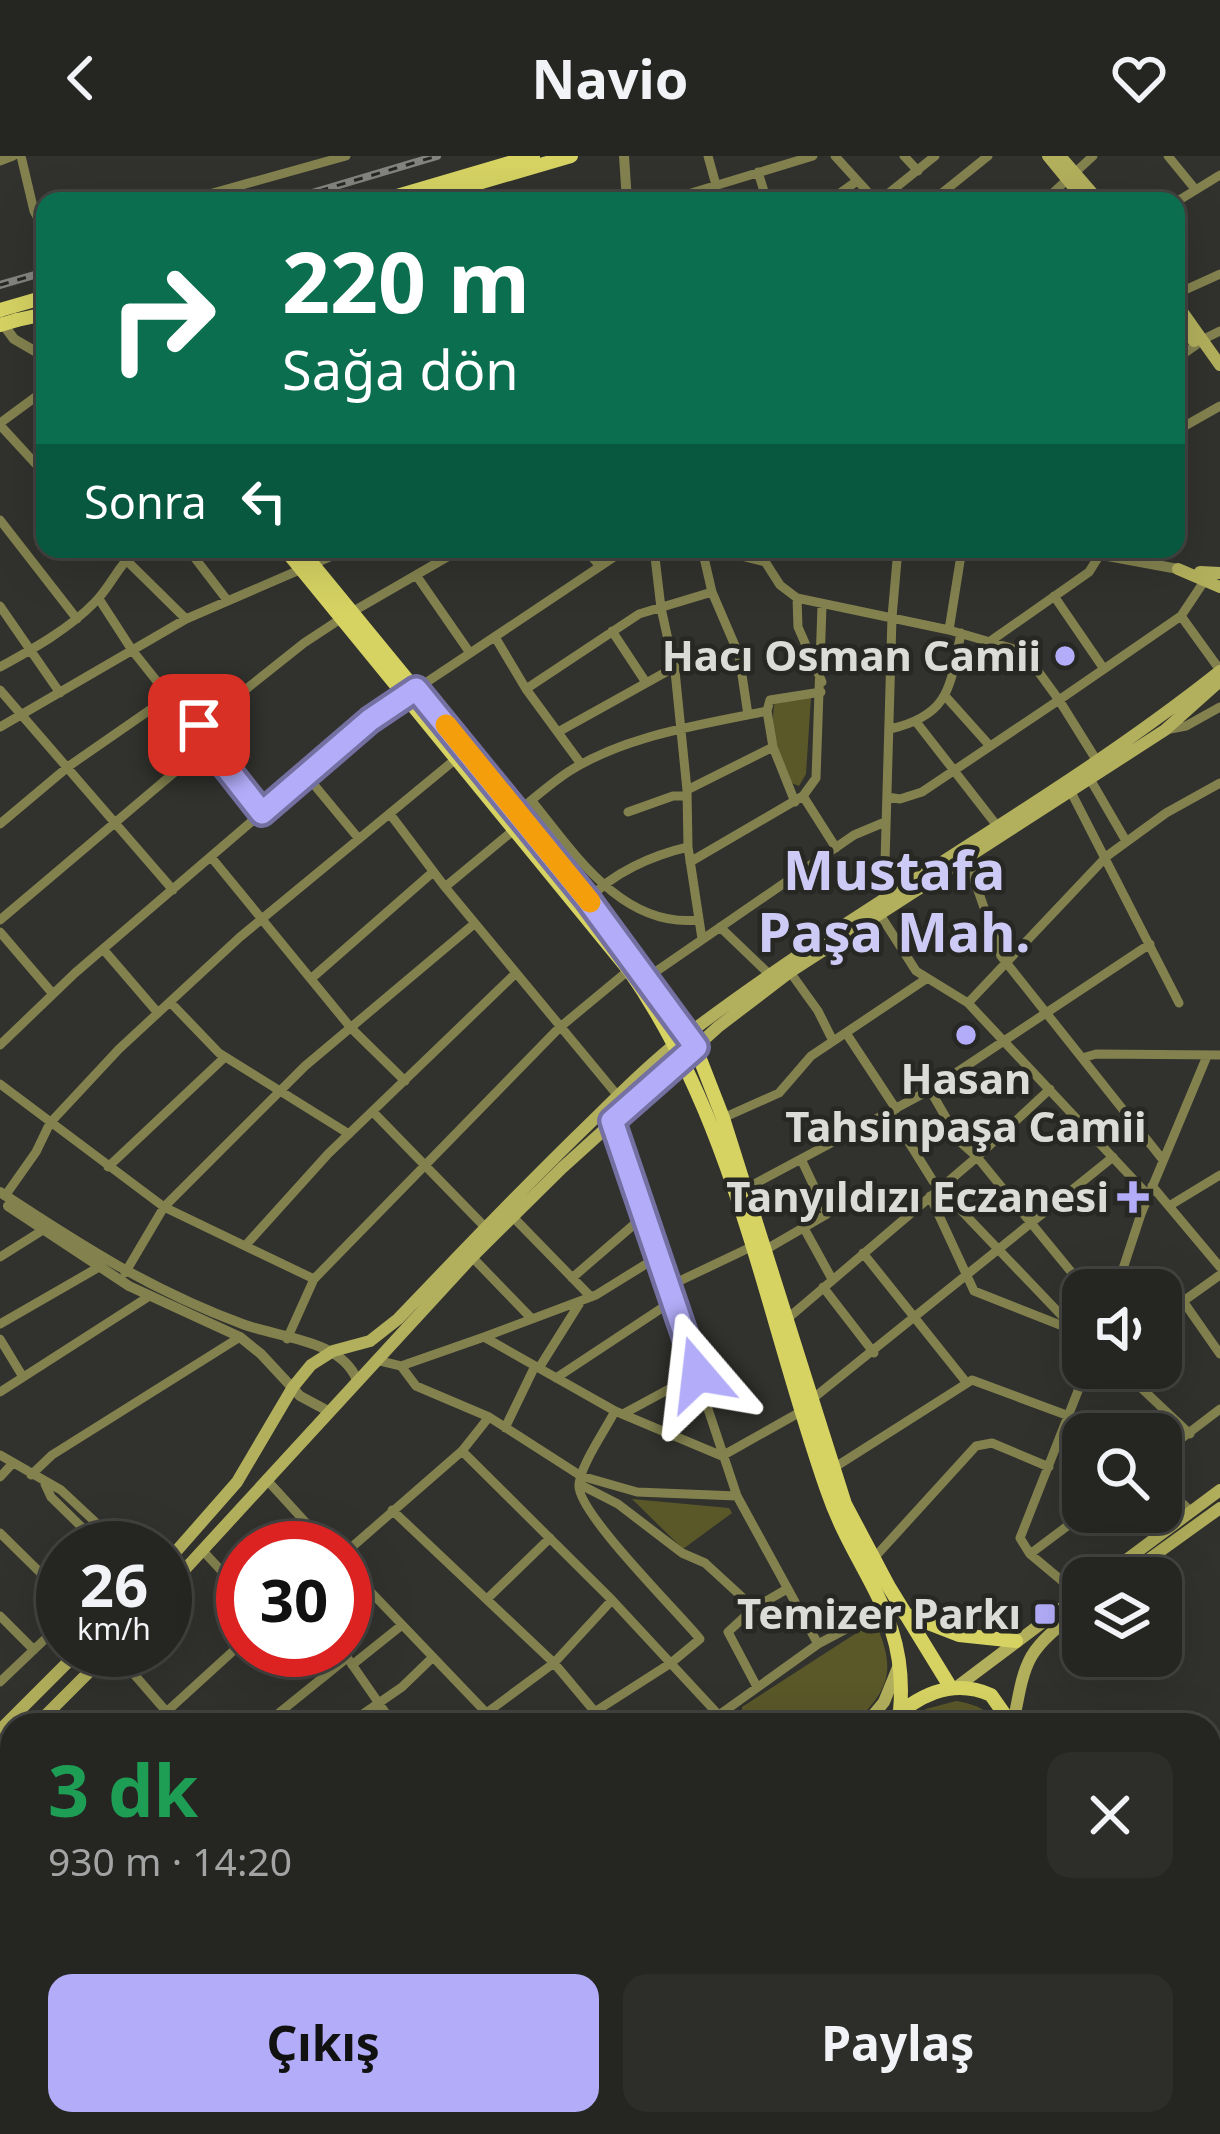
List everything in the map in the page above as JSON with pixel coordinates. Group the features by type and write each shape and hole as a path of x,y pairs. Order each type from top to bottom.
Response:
{"main road":[{"path":"411,192 533,156"},
{"path":"448,192 571,156"},
{"path":"1048,156 1090,192"},
{"path":"1060,156 1080,192"},
{"path":"4,317 36,301"},
{"path":"4,317 36,315"},
{"path":"1185,318 1220,378"},
{"path":"1185,327 1220,365"},
{"path":"296,558 516,821 685,1046 787,1319 831,1502 884,1609 902,1658 900,1711"},
{"path":"304,558 308,567"},
{"path":"1178,569 1220,583"},
{"path":"192,1560 472,1257 685,1046 769,974 1097,761 1220,671"},
{"path":"192,1533 237,1482 311,1365 333,1351 358,1346 380,1334 618,1096 790,972 1165,730 1220,685"},
{"path":"411,692 457,758 554,859 648,977 723,1118 806,1406 854,1523 905,1614 954,1687 992,1695 1004,1713"},
{"path":"1131,1557 1220,1490"},
{"path":"1152,1557 1220,1508"},
{"path":"900,1711 920,1697 954,1687 1062,1611"},
{"path":"905,1614 959,1635 1016,1641"},
{"path":"1015,1713 1034,1648 1062,1619"},
{"path":"875,1713 902,1658"},
{"path":"17,1713 53,1677"},
{"path":"48,1713 85,1677"}],"street":[{"path":"0,161 17,156 36,215"},
{"path":"216,192 346,156"},
{"path":"624,156 626,192"},
{"path":"708,156 716,185"},
{"path":"700,192 813,156"},
{"path":"835,156 868,192"},
{"path":"904,156 919,171"},
{"path":"890,192 935,156"},
{"path":"943,192 988,156"},
{"path":"1053,192 1093,156"},
{"path":"1168,156 1195,189"},
{"path":"758,172 764,192"},
{"path":"1185,196 1220,175"},
{"path":"842,192 857,181"},
{"path":"1185,289 1220,274"},
{"path":"4,317 14,339 36,350"},
{"path":"1185,352 1220,331"},
{"path":"36,397 0,424 36,464"},
{"path":"1185,426 1220,406"},
{"path":"0,520 76,619"},
{"path":"195,558 226,600"},
{"path":"0,727 186,619 328,558"},
{"path":"196,729 304,643 445,558"},
{"path":"592,558 599,566"},
{"path":"0,1046 53,994 370,720 612,558"},
{"path":"655,558 675,667 688,848 703,938"},
{"path":"704,558 712,592 739,656 748,715"},
{"path":"749,558 765,562"},
{"path":"763,558 780,585 797,598 992,640 1024,652 1097,761"},
{"path":"897,558 884,896 879,913 926,980 968,1003 1113,1157 1169,1206 1220,1271 1183,1301 1220,1354"},
{"path":"949,630 961,558"},
{"path":"992,640 1094,568 1099,558"},
{"path":"1112,558 1178,569"},
{"path":"0,667 76,619 99,598 125,560 186,619"},
{"path":"416,575 470,653"},
{"path":"887,797 912,797 1181,616 1201,578"},
{"path":"526,689 639,614 712,592"},
{"path":"1054,596 1104,669"},
{"path":"99,598 132,650 262,813"},
{"path":"797,598 798,627 821,687"},
{"path":"0,606 4,621 60,693"},
{"path":"690,862 799,799 816,778 822,606"},
{"path":"1181,616 1220,671"},
{"path":"612,631 645,681"},
{"path":"890,730 917,723 947,698 962,633"},
{"path":"495,637 581,764"},
{"path":"558,732 675,667"},
{"path":"821,687 770,700 767,711 772,747 799,799 836,848"},
{"path":"0,690 172,890"},
{"path":"0,824 69,766 170,696"},
{"path":"947,698 989,746"},
{"path":"1165,730 1192,724 1220,707"},
{"path":"445,887 532,801 581,764 682,728 767,711"},
{"path":"917,723 998,827"},
{"path":"2,914 208,744"},
{"path":"628,812 687,793 772,747"},
{"path":"2,1196 50,1123 158,1013 260,920 457,758"},
{"path":"305,775 359,839"},
{"path":"1090,779 1126,842"},
{"path":"968,1003 1107,856 1166,813 1220,783"},
{"path":"1071,792 1179,1003"},
{"path":"532,801 601,885 660,919 698,920"},
{"path":"390,814 474,924 618,1096"},
{"path":"648,977 836,848 885,822"},
{"path":"554,859 569,847"},
{"path":"588,900 601,885 688,848"},
{"path":"211,856 351,1028 405,1081"},
{"path":"967,860 994,945 1162,1160"},
{"path":"313,977 433,872"},
{"path":"125,1273 164,1207 280,1091 474,924"},
{"path":"720,927 769,974"},
{"path":"0,932 53,994"},
{"path":"745,1189 931,1090 1150,944"},
{"path":"104,950 158,1013"},
{"path":"287,1339 314,1279 560,1028 629,970"},
{"path":"790,972 833,1041"},
{"path":"245,1246 349,1134 515,974"},
{"path":"723,1118 779,1093 802,1064 926,980"},
{"path":"170,1002 225,1057 349,1134"},
{"path":"846,1033 940,1188 1062,1316"},
{"path":"1082,1058 1220,1054"},
{"path":"1123,1269 1162,1160 1208,1056"},
{"path":"108,1167 225,1057"},
{"path":"0,1084 164,1207 314,1279"},
{"path":"787,1319 1050,1089"},
{"path":"931,1090 960,1142 1069,1269"},
{"path":"373,1112 485,1227"},
{"path":"612,1121 737,1496 818,1644"},
{"path":"722,1456 806,1406 1113,1157"},
{"path":"669,1286 805,1230 827,1214 801,1159"},
{"path":"1169,1206 1220,1175"},
{"path":"2,1196 44,1230 148,1297 239,1337 308,1402 328,1411"},
{"path":"2,1196 156,1289 287,1339 333,1351 350,1365 357,1380"},
{"path":"930,1196 965,1276 981,1295 1062,1326"},
{"path":"572,1278 645,1215"},
{"path":"512,1216 586,1299"},
{"path":"0,1257 44,1230"},
{"path":"805,1230 828,1283 874,1353"},
{"path":"863,1253 966,1382"},
{"path":"376,1360 401,1366 532,1319 586,1299 659,1256"},
{"path":"472,1257 532,1319"},
{"path":"0,1324 99,1267"},
{"path":"0,1392 148,1297"},
{"path":"505,1428 537,1367 586,1299"},
{"path":"556,1378 674,1300"},
{"path":"484,1336 619,1412 722,1456"},
{"path":"31,1475 52,1454 239,1337"},
{"path":"0,1340 23,1377"},
{"path":"401,1366 416,1386 489,1418 618,1504 705,1564 754,1608"},
{"path":"392,1510 554,1663 596,1711 700,1639 606,1534 581,1497 580,1480 619,1412 698,1374"},
{"path":"832,1469 966,1382 981,1380 1062,1413"},
{"path":"1142,1389 1190,1434"},
{"path":"1182,1440 1220,1409"},
{"path":"372,1528 462,1451 489,1418"},
{"path":"1062,1434 1021,1528 1021,1544 1062,1581"},
{"path":"874,1558 976,1446 992,1443 1049,1467"},
{"path":"462,1451 612,1600 716,1713"},
{"path":"0,1455 61,1490 94,1521"},
{"path":"0,1477 14,1463"},
{"path":"266,1479 304,1521"},
{"path":"580,1480 638,1492 737,1496"},
{"path":"45,1484 51,1497 75,1521"},
{"path":"1182,1503 1192,1512"},
{"path":"1030,1554 1062,1530"},
{"path":"0,1533 36,1568"},
{"path":"487,1599 550,1538"},
{"path":"202,1551 216,1566"},
{"path":"757,1687 728,1635 754,1608 787,1589"},
{"path":"372,1593 485,1712 554,1663 612,1600"},
{"path":"721,1713 818,1644 884,1609"},
{"path":"0,1616 34,1650 0,1682"},
{"path":"372,1643 402,1625"},
{"path":"365,1713 433,1657"},
{"path":"135,1677 165,1712 216,1666"},
{"path":"278,1713 321,1677"},
{"path":"360,1677 385,1713"}],"shaded area":[{"path":"811,697 806,774 799,786 791,783 780,753 773,713 775,702"},
{"path":"632,1499 729,1508 732,1513 683,1549"},
{"path":"875,1621 886,1653 886,1678 864,1713 742,1713 742,1707"},
{"path":"956,1701 987,1713 921,1713"}],"railway":[{"path":"315,192 437,156"},
{"path":"0,285 36,275"}],"slow traffic":[{"path":"446,725 590,902"}],"place":[{"name":"Hacı Osman Camii","path":"1065,656"},
{"name":"Hasan Tahsinpaşa Camii","path":"966,1035"},
{"name":"Tanyıldızı Eczanesi","path":"1133,1197"},
{"name":"Temizer Parkı","path":"1045,1614"}],"district":[{"name":"Mustafa Paşa Mah.","path":"894,902"}],"route":[{"path":"199,725 196,729 262,813 370,720 416,689 648,977 696,1047 612,1121 698,1374"}]}
